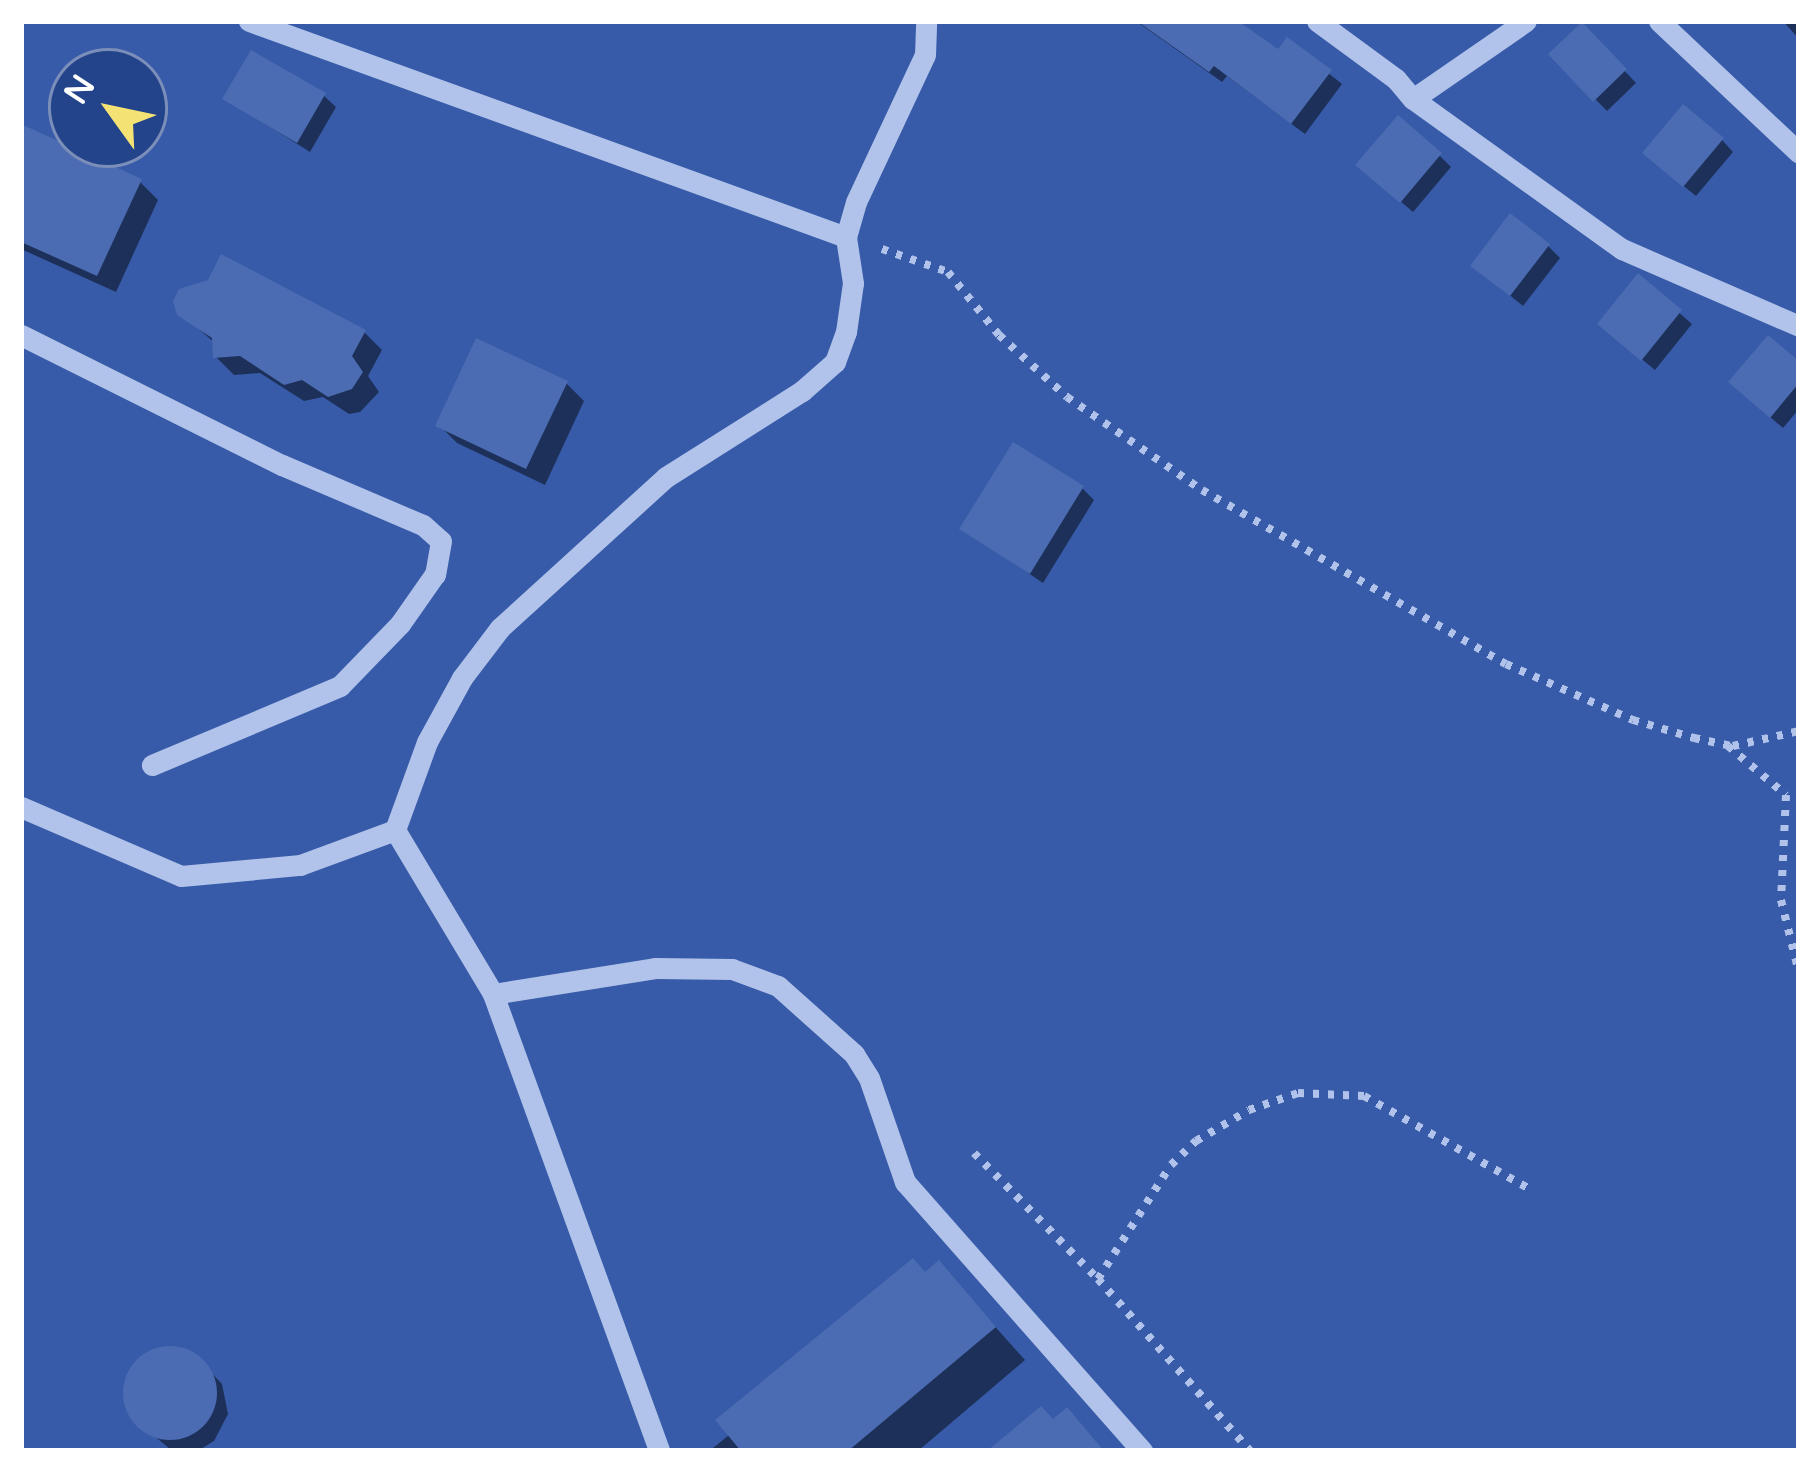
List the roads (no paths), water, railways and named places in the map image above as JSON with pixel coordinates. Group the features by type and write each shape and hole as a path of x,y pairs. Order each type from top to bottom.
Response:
{"street":[{"path":"249,21 846,237"},
{"path":"21,807 181,876 300,865 394,830 427,742 462,678 500,628 666,477 802,391 835,362 853,283 846,237 856,202 925,55 926,21"},
{"path":"1317,21 1396,79 1413,99 1622,249 1799,326"},
{"path":"1413,99 1526,21"},
{"path":"1659,21 1799,153"},
{"path":"21,335 281,465 423,525 441,541 435,574 400,624 340,686 152,765"},
{"path":"394,830 493,994 659,1451"},
{"path":"493,994 655,968 731,970 778,986 854,1054 868,1078 905,1182 1142,1451"}]}
